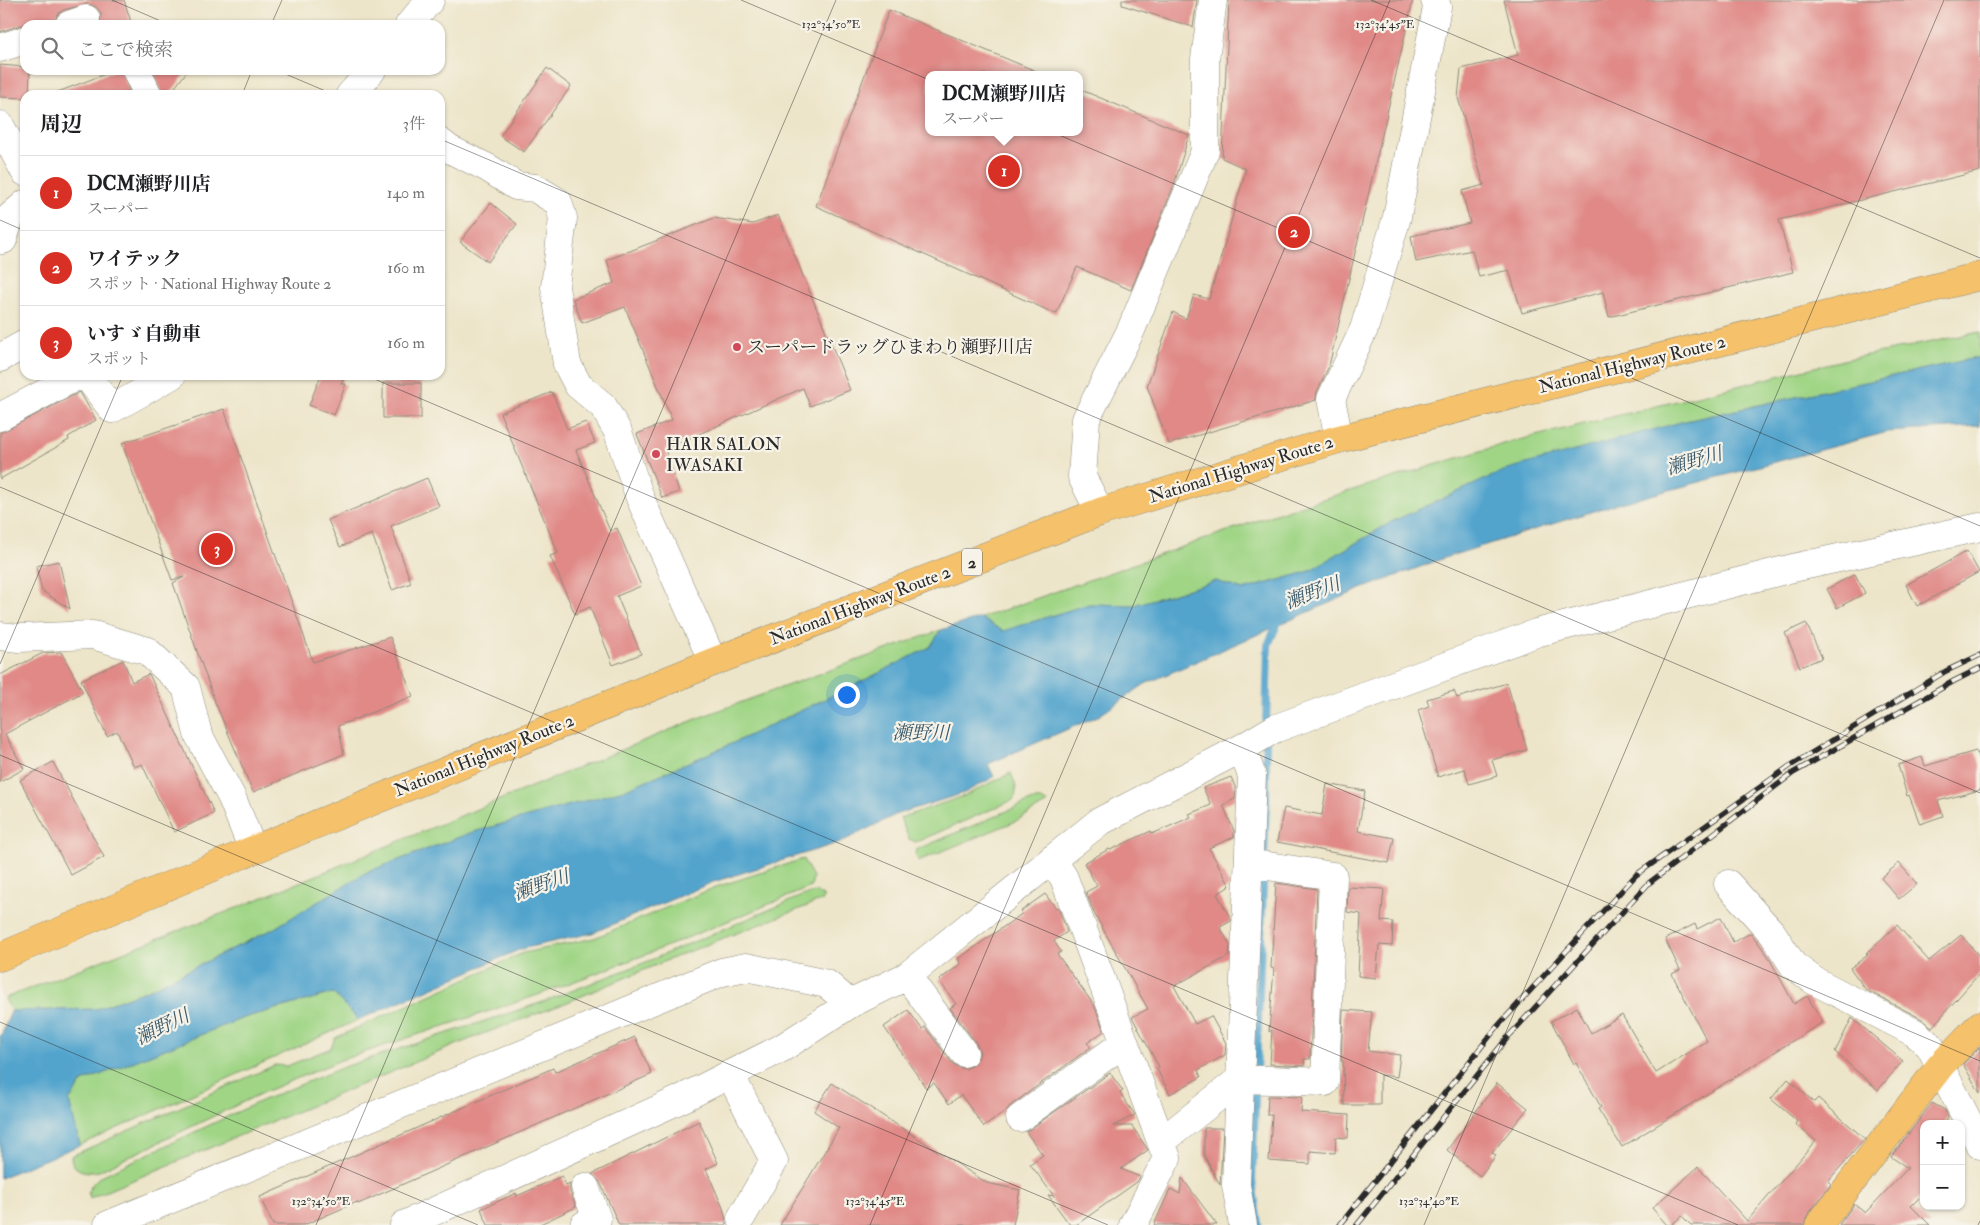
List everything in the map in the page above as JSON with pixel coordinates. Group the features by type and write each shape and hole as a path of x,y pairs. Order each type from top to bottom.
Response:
{"main road":[{"name":"National Highway Route 2","path":"0,957 253,850 713,662 1100,512 1339,439 1980,276"},
{"path":"1819,1225 1941,1064 1980,1025"}],"street":[{"path":"413,20 430,0"},
{"path":"1100,512 1082,477 1086,419 1131,330 1205,150 1205,59 1214,0"},
{"path":"1339,439 1331,399 1364,329 1398,217 1437,7 1435,0"},
{"path":"0,48 20,42"},
{"path":"138,75 146,90"},
{"path":"354,90 368,75"},
{"path":"0,125 20,163"},
{"path":"445,146 488,168 516,186 535,188 558,202 563,218 555,287 567,364 578,385 604,406 618,432 640,498 713,662"},
{"path":"0,240 3,240 10,218 20,209"},
{"path":"0,358 20,347"},
{"path":"0,416 69,380"},
{"path":"90,380 112,408 163,380"},
{"path":"404,1225 671,1104 782,1048 850,1004 907,976 1099,822 1246,746 1274,729 1536,634 1793,568 1980,527"},
{"path":"0,636 19,638 93,635 147,651 186,686 198,734 232,798 253,850"},
{"path":"1243,1225 1236,1185 1253,1080 1249,863 1252,776 1246,746"},
{"path":"1052,859 1064,878 1167,1158 1133,1225"},
{"path":"1161,1142 1253,1080 1325,1082 1333,876 1249,863"},
{"path":"1728,884 1772,934 1793,965 1813,980 1915,1033 1930,1046 1941,1064 1980,1145"},
{"path":"108,1225 722,972 746,967 827,984 850,1004"},
{"path":"907,976 964,1053"},
{"path":"1020,1118 1124,1043"},
{"path":"730,1074 774,1161 741,1218"},
{"path":"584,1225 597,1219 585,1187"}],"green space":[{"path":"1980,332 1980,357 1681,422 1393,521 1307,572 1243,590 1216,581 1134,605 1089,604 1003,631 981,618 1287,510 1507,443 1843,360"},
{"path":"941,630 930,647 731,744 624,790 470,833 367,872 273,929 148,990 96,1009 11,1011 5,998 239,907 706,715"},
{"path":"1011,773 1016,790 1013,800 916,842 909,839 900,818 964,796"},
{"path":"1033,800 1041,800 1048,803 1014,822 918,861 915,853 916,850"},
{"path":"803,859 813,877 811,887 650,953 538,995 341,1060 262,1093 99,1171 85,1172 77,1168 72,1161 71,1156 275,1065 287,1066 331,1048 335,1038 523,953 594,938 716,887"},
{"path":"815,892 823,896 823,900 680,955 558,1006 480,1035 90,1198 88,1191 101,1176 263,1100 344,1067 540,1003 646,962"},
{"path":"333,993 358,1020 80,1145 69,1101 82,1082 243,1018"}],"water":[{"name":"瀬野川","path":"1980,357 1980,426 1888,432 1613,505 1447,557 1361,589 1145,684 1100,715 988,764 994,777 964,793 897,814 841,842 713,882 592,933 521,949 358,1020 333,993 243,1018 82,1082 69,1101 80,1145 0,1178 0,1035 11,1011 96,1009 148,990 273,929 367,872 470,833 624,790 731,744 930,647 941,630 981,618 1003,631 1089,604 1134,605 1216,581 1243,590 1307,572 1393,521 1508,469 1681,422"}],"building":[{"path":"0,0 124,0 130,20 100,20 101,13 96,7 88,4 63,10 57,15 56,20 20,20 20,25 0,32"},
{"path":"1122,0 1197,0 1193,27 1122,5"},
{"path":"1229,0 1413,0 1329,366 1317,392 1316,400 1169,444 1147,386 1173,312 1186,319 1194,295 1209,299 1246,169 1222,158"},
{"path":"1504,0 1980,0 1980,171 1779,220 1793,272 1609,317 1603,292 1522,313 1509,270 1479,277 1472,250 1416,262 1411,236 1470,223 1462,191 1484,185 1458,98 1461,69 1518,55"},
{"path":"889,10 1036,71 925,71 925,136 1083,136 1083,91 1189,135 1174,185 1131,290 1077,267 1056,314 816,206"},
{"path":"0,65 20,67 20,75 30,75 29,90 20,90 20,98 0,97"},
{"path":"547,68 571,86 524,152 500,136"},
{"path":"103,75 123,75 129,90 63,90"},
{"path":"155,75 184,75 173,90 161,90"},
{"path":"491,203 517,224 488,262 460,242"},
{"name":"スーパードラッグひまわり瀬野川店","path":"778,215 850,390 810,406 803,388 665,449 679,492 662,498 637,434 672,420 625,307 582,323 573,299 614,283 607,260 714,218 753,224"},
{"path":"319,380 343,380 341,384 346,384 334,415 309,405"},
{"path":"383,383 421,383 421,418 383,418"},
{"path":"80,392 96,420 68,437 69,440 0,479 0,433"},
{"path":"552,392 567,429 586,422 595,443 576,450 610,531 617,528 641,586 617,596 641,654 613,665 590,607 575,614 550,556 558,553 500,413"},
{"path":"224,409 313,662 390,637 413,696 338,726 344,754 253,792 215,702 173,583 184,577 172,580 122,443"},
{"path":"427,478 439,506 391,526 411,583 392,590 372,534 340,547 328,520"},
{"path":"1967,551 1979,572 1917,606 1906,585"},
{"path":"59,561 70,609 42,591 36,566"},
{"path":"1855,574 1865,593 1837,608 1827,589"},
{"path":"1806,623 1822,658 1800,667 1785,633"},
{"path":"61,652 83,692 5,734 24,769 0,782 0,675 43,653"},
{"path":"123,660 132,682 149,674 214,813 174,832 142,764 134,767 117,731 107,736 81,680"},
{"path":"1507,683 1527,750 1492,760 1497,776 1469,784 1465,769 1438,777 1418,710 1429,706 1427,699 1454,691 1457,698"},
{"path":"1976,751 1980,764 1980,790 1938,801 1943,816 1920,824 1909,795 1907,796 1898,765 1922,757 1925,766"},
{"path":"53,762 104,857 71,875 20,780"},
{"path":"1231,777 1236,789 1235,799 1223,805 1234,831 1234,837 1209,848 1230,886 1217,894 1231,919 1231,921 1220,927 1230,945 1229,956 1174,986 1195,1024 1211,1016 1226,1043 1225,1055 1198,1070 1201,1077 1170,1094 1156,1068 1159,1067 1132,1017 1148,1009 1094,913 1086,892 1097,886 1084,863 1109,849 1151,831 1152,834 1191,817 1189,814 1211,805 1203,788"},
{"path":"1327,784 1365,791 1358,831 1394,838 1389,863 1277,842 1284,808 1322,815"},
{"path":"1899,863 1917,884 1899,899 1881,878"},
{"path":"1276,883 1317,889 1310,1059 1304,1059 1304,1066 1270,1064 1272,1030 1269,1032 1274,969 1271,968"},
{"path":"1348,887 1384,889 1381,921 1393,922 1392,946 1379,945 1376,978 1358,976 1361,914 1347,912"},
{"path":"1045,894 1056,908 1058,907 1067,932 1054,941 1061,952 1057,954 1094,1005 1104,1031 1087,1043 1091,1047 984,1127 961,1095 949,1104 934,1083 926,1088 884,1027 908,1010 922,1029 925,1027 952,1063 965,1069 974,1065 980,1052 977,1044 950,1008 956,1004 939,980 961,964 958,959 1023,913 1021,911"},
{"path":"1721,917 1733,942 1751,933 1768,956 1794,1004 1807,996 1823,1022 1622,1147 1598,1109 1601,1107 1576,1063 1574,1064 1551,1021 1577,1007 1591,1033 1622,1015 1656,1073 1707,1041 1672,974 1680,970 1665,939 1695,924 1697,929"},
{"path":"1897,925 1929,961 1961,935 1980,957 1980,973 1932,1027 1922,1019 1866,990 1850,968 1868,955 1866,953"},
{"path":"1343,1010 1372,1012 1368,1051 1400,1055 1397,1077 1380,1075 1380,1105 1344,1105 1343,1061 1341,1061"},
{"path":"1852,1018 1903,1061 1878,1090 1835,1052"},
{"path":"635,1037 652,1074 358,1204 357,1202 304,1225 273,1225 260,1197 553,1068 555,1072"},
{"path":"1980,1047 1980,1093 1963,1064"},
{"path":"1110,1073 1123,1091 1120,1093 1135,1115 1113,1126 1132,1126 1148,1150 1121,1169 1140,1177 1137,1182 1076,1225 1070,1225 1048,1195 1054,1196 1030,1164 1043,1155 1026,1132"},
{"path":"1788,1079 1814,1102 1818,1098 1865,1139 1828,1181 1831,1184 1807,1216 1804,1225 1691,1225 1682,1216 1671,1225 1667,1225 1652,1208 1698,1167 1747,1221 1816,1141 1795,1124 1797,1121 1771,1099"},
{"path":"832,1083 987,1183 1020,1190 1013,1225 780,1225 839,1128 814,1111"},
{"path":"1497,1083 1528,1108 1492,1153 1496,1155 1480,1176 1447,1150"},
{"path":"1268,1096 1302,1097 1301,1112 1349,1115 1348,1138 1336,1137 1335,1153 1310,1151 1310,1164 1269,1161 1272,1115 1267,1115"},
{"path":"1932,1103 1945,1110 1948,1117 1946,1120 1920,1120 1920,1197 1911,1206 1930,1225 1839,1225 1854,1204 1865,1213 1908,1168 1891,1157"},
{"path":"699,1121 718,1163 706,1169 723,1208 727,1225 619,1225 600,1182 592,1174"},
{"path":"1204,1128 1223,1128 1220,1185 1204,1155"},
{"path":"562,1176 566,1186 570,1184 570,1192 576,1207 538,1225 488,1225 481,1209 516,1193 517,1196"},
{"path":"1182,1178 1217,1225 1154,1225 1170,1189 1180,1194"}],"waterway":[{"path":"1266,726 1268,645 1280,618"},
{"path":"1258,1225 1252,1180 1266,803 1266,740"}],"railway":[{"path":"1340,1225 1497,1027 1636,875 1790,766 1946,671 1980,655"},
{"path":"1357,1225 1508,1037 1649,883 1793,773 1980,668"}],"place":[{"name":"DCM瀬野川店","path":"1004,171"},
{"name":"ワイテック","path":"1294,232"},
{"name":"スーパードラッグひまわり瀬野川店","path":"737,347"},
{"name":"HAIR SALON IWASAKI","path":"656,454"},
{"name":"いすゞ自動車","path":"217,549"}]}
